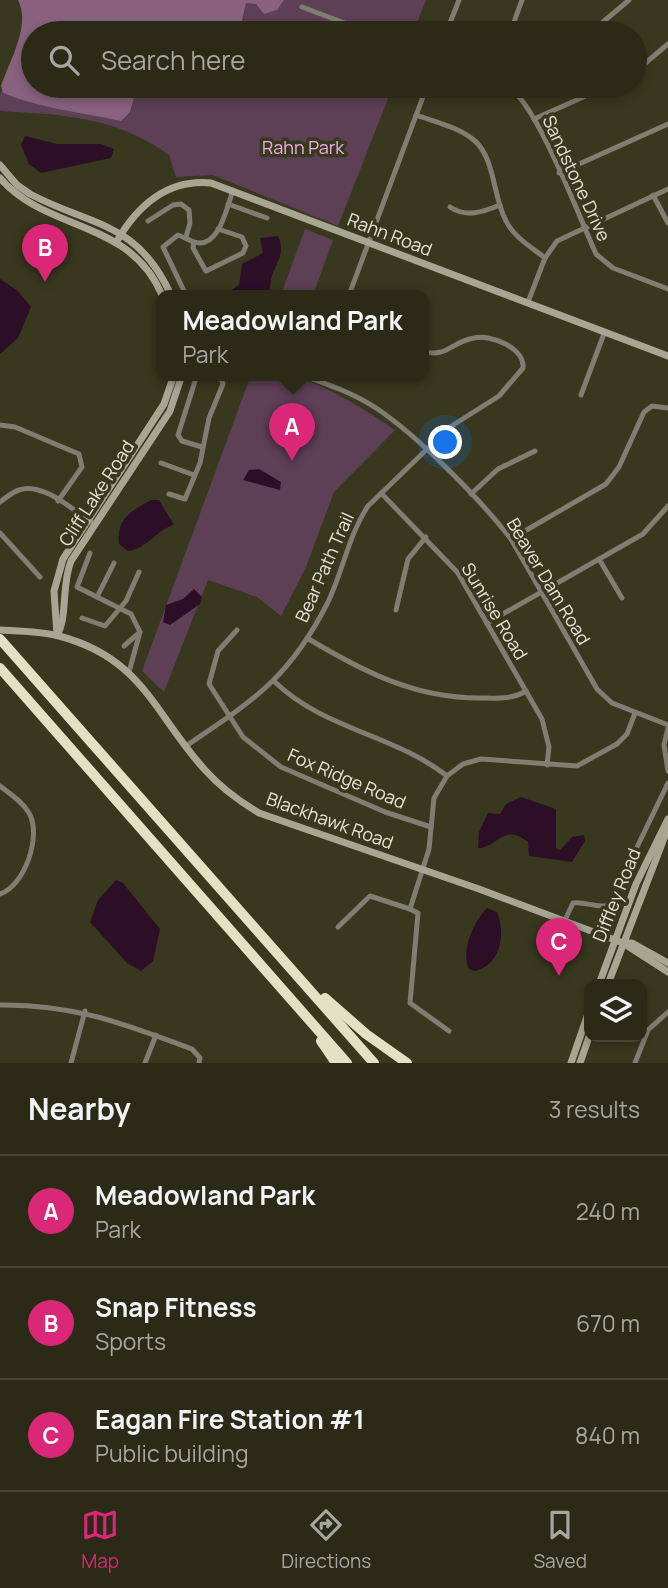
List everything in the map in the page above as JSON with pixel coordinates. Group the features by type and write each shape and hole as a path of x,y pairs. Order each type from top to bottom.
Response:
{"highway":[{"path":"0,639 374,1063"},
{"path":"0,668 347,1063"},
{"path":"297,974 366,1034 407,1063"},
{"path":"297,1006 336,1063"}],"street":[{"path":"451,21 459,0"},
{"path":"514,21 522,0"},
{"path":"604,21 629,0"},
{"path":"302,7 339,21"},
{"path":"647,62 668,44"},
{"path":"351,290 422,98"},
{"name":"Sandstone Drive","path":"522,98 583,227 604,262 668,289"},
{"path":"534,119 581,98"},
{"path":"416,115 463,132 477,142 486,157 499,205 514,233 545,258"},
{"path":"559,173 668,124"},
{"path":"0,165 17,185 30,194 145,251 168,290"},
{"path":"0,178 21,198 120,237 149,272 159,290"},
{"name":"Rahn Road","path":"120,237 145,205 176,186 200,182 233,191 668,356"},
{"path":"528,302 545,258 557,241 668,189"},
{"path":"184,290 163,247 178,235 194,243 208,242 218,229 233,191"},
{"path":"653,195 668,223"},
{"path":"148,221 173,205 181,204 189,210 190,223 186,237"},
{"path":"228,204 267,218"},
{"path":"450,207 458,212 474,213 499,205"},
{"path":"194,243 193,248 206,271 243,253 246,246 242,237 218,229"},
{"path":"581,395 605,331"},
{"name":"Bear Path Trail","path":"186,746 275,682 307,638 327,603 359,520 380,493 450,427 499,396 521,373 524,363 515,349 478,337 465,340 444,353 429,352"},
{"name":"Cliff Lake Road","path":"91,522 164,404 172,381"},
{"name":"Cliff Lake Road","path":"57,635 54,625 57,575 69,547 91,522 170,411 180,381"},
{"path":"195,381 178,435 182,441 202,447"},
{"path":"169,494 185,499 222,381"},
{"name":"Beaver Dam Road","path":"324,381 375,408 426,450 471,494 510,539 597,689 612,703 668,726"},
{"path":"510,539 606,484 619,467 644,412 652,406 668,408"},
{"path":"0,425 15,427 81,456 82,467 58,501"},
{"path":"471,494 498,469 535,451"},
{"path":"161,463 194,475"},
{"path":"0,502 26,488 36,489 91,522"},
{"name":"Sunrise Road","path":"380,493 426,537 458,573 546,731 547,765"},
{"path":"487,623 643,534 668,506"},
{"path":"0,533 40,576"},
{"path":"396,610 408,559 426,537"},
{"path":"90,553 77,584 131,614 140,632 129,672"},
{"path":"599,559 622,598"},
{"path":"97,597 114,563"},
{"path":"82,618 105,626 121,607 139,572"},
{"name":"Blackhawk Road","path":"0,630 57,635 96,650 129,672 152,696 186,746 219,785 259,813 647,950 668,963"},
{"name":"Fox Ridge Road","path":"237,630 218,651 209,676 212,692 243,737 281,767 385,812 430,827"},
{"path":"124,646 140,632"},
{"path":"307,638 342,659 428,695 504,698 526,691"},
{"path":"275,682 306,708 428,761 447,776"},
{"path":"410,909 422,869 434,798 447,776 463,764 481,759 577,766 617,744 627,734 635,713"},
{"path":"668,726 664,745 668,771"},
{"path":"565,920 573,903 581,902 600,908 609,905 668,783"},
{"path":"0,786 21,803 33,825 34,838 21,875 4,895"},
{"name":"Diffley Road","path":"601,979 645,863 668,819"},
{"name":"Diffley Road","path":"610,979 668,828"},
{"path":"338,927 370,895 418,913 410,1003 449,1031"},
{"name":"Blackhawk Road","path":"623,943 668,972"},
{"path":"0,1005 85,1011 192,1049 200,1058 199,1063"},
{"path":"71,1063 85,1011"},
{"path":"635,1063 648,1030 668,1012"},
{"path":"570,1063 584,1025"},
{"path":"145,1063 156,1035"},
{"path":"581,1063 587,1042"}],"green space":[{"name":"Rahn Park","path":"33,0 426,0 418,21 26,21"},
{"name":"Rahn Park","path":"21,35 21,98 388,98 338,226 213,175 176,177 169,155 129,132 68,116 0,111 0,95"},
{"path":"305,229 333,240 315,290 283,290"},
{"path":"249,381 306,381 357,405 395,430 334,492 306,567 281,616 257,597 208,580 164,692 142,671"}],"shaded area":[{"path":"18,0 284,0 277,10 264,14 256,4 246,3 242,21 22,21"},
{"path":"21,31 21,98 134,98 130,112 121,121 47,107 3,93 1,86"},
{"path":"25,136 57,144 101,144 114,149 111,158 41,173 29,164 21,145"},
{"path":"278,236 280,242 281,251 269,290 232,290 239,285 242,264 263,253 260,238"},
{"path":"0,279 18,291 31,307 18,338 0,354"},
{"path":"259,469 281,482 280,490 243,480 249,470"},
{"path":"151,500 159,500 174,525 141,547 128,551 119,544 120,528 131,512"},
{"path":"194,589 202,597 200,604 170,625 163,622 166,605 183,599"},
{"path":"521,797 556,809 556,848 560,850 572,837 584,835 585,841 572,862 529,856 528,842 512,834 478,848 479,832 488,813 500,814 506,804"},
{"path":"116,880 123,883 160,929 153,961 141,971 127,963 90,922 98,900"},
{"path":"487,908 497,912 501,938 491,962 475,971 469,969 467,945 477,920"}],"place":[{"name":"Snap Fitness","path":"45,282"},
{"name":"Meadowland Park","path":"292,461"},
{"name":"Eagan Fire Station #1","path":"559,976"}]}
